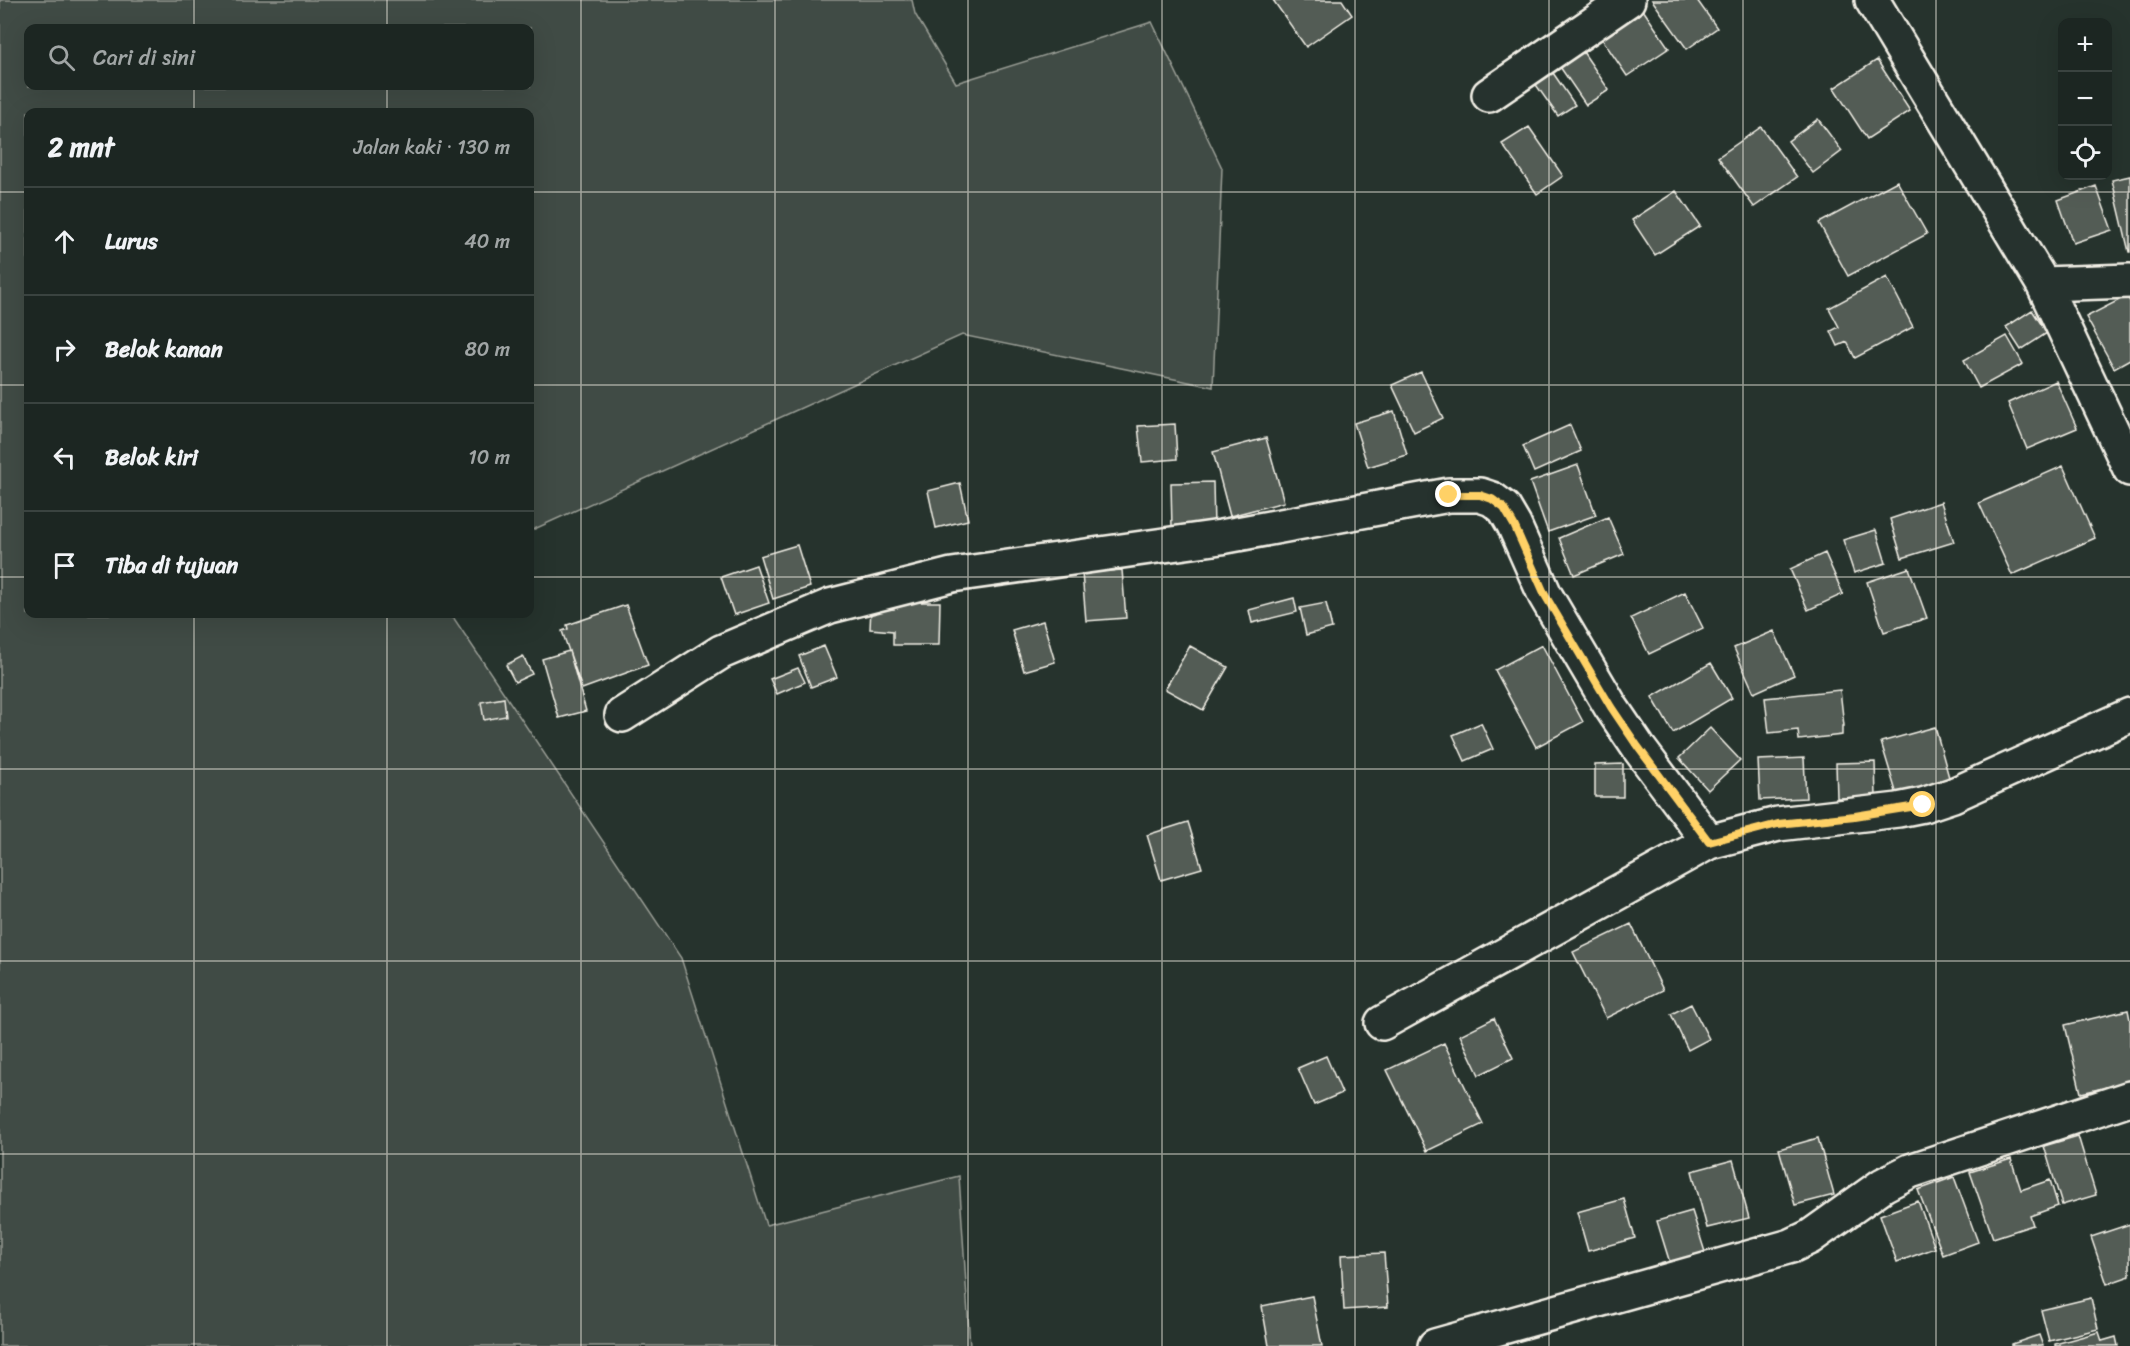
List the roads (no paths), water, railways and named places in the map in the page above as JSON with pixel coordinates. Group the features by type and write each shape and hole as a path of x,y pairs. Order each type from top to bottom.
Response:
{"street":[{"path":"1489,96 1628,0"},
{"path":"1872,0 2043,284 2130,469"},
{"path":"2043,284 2130,281"},
{"path":"622,715 721,652 830,606 952,575 1221,537 1449,495 1480,495 1492,499 1504,508 1545,595 1611,707 1709,842"},
{"path":"1382,1023 1709,842 1778,824 1855,816 1923,805 1953,795 2130,715"},
{"path":"1435,1346 1791,1246 1810,1237 1883,1185 1910,1171 2130,1098"}]}
